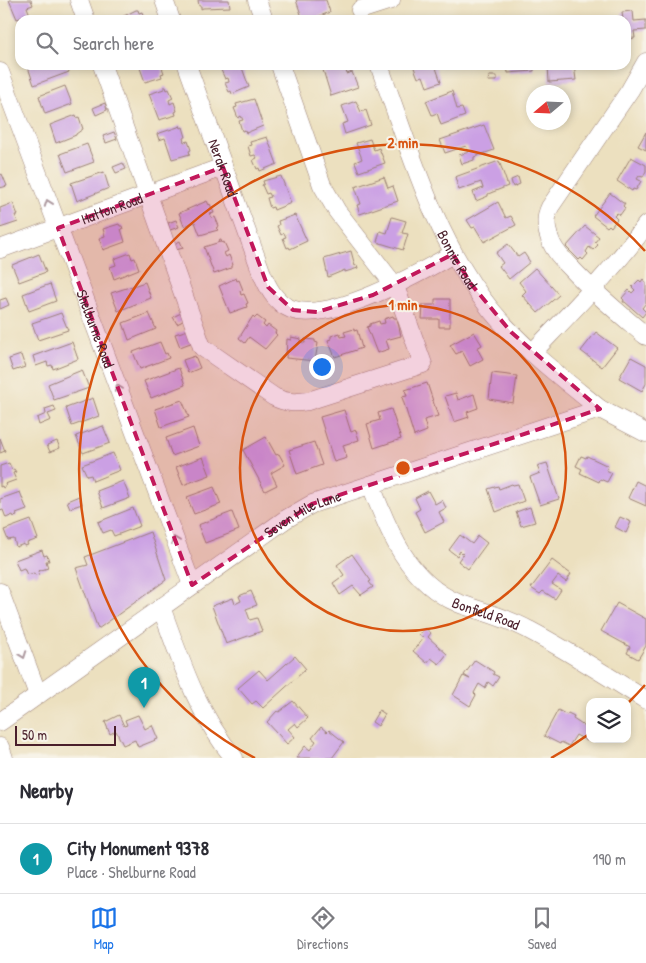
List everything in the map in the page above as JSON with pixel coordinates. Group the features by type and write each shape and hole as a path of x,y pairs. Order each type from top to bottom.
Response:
{"street":[{"path":"79,0 84,15"},
{"path":"164,0 169,15"},
{"path":"257,0 262,15"},
{"path":"360,10 391,0"},
{"path":"646,62 630,90 550,207 546,216 546,222 555,249 592,290 646,336"},
{"path":"104,70 202,347 283,401 295,403 423,364 395,286 329,198 322,185 282,70"},
{"name":"Nerak Road","path":"189,70 261,271 268,287 276,298 293,310 317,312 395,286"},
{"name":"Bonnie Road","path":"381,70 425,193 453,254 471,284 491,311 532,353 600,409"},
{"name":"Shelburne Road","path":"0,72 192,585"},
{"name":"Hatton Road","path":"0,249 223,167"},
{"path":"532,353 592,290 646,225"},
{"path":"395,286 453,254"},
{"path":"600,409 646,433"},
{"name":"Seven Mile Lane","path":"0,722 299,510 371,484 600,409"},
{"name":"Bonfield Road","path":"371,484 395,542 420,577 436,590 457,602 505,618 529,630 646,700"},
{"path":"0,592 38,695"},
{"path":"161,607 198,704 208,723 234,758"},
{"path":"0,747 4,758"}],"highlighted area":[{"path":"223,167 268,287 293,310 317,312 373,295 453,254 471,284 511,332 600,409 312,504 192,585 58,228"}],"building":[{"path":"9,0 31,0 33,5 27,7 30,15 15,15"},
{"path":"198,0 229,0 230,7 201,9"},
{"path":"296,0 326,0 330,12 322,15 301,15"},
{"path":"138,10 143,15 126,15"},
{"path":"633,11 634,21 646,20 646,30 634,31 635,38 631,38 631,15 622,15 622,12"},
{"path":"29,70 68,70 69,72 34,85"},
{"path":"141,70 163,70 162,77 145,82"},
{"path":"221,70 243,70 249,87 232,94 225,83 229,82 228,78 225,79"},
{"path":"323,70 346,70 347,74 352,72 358,87 331,96"},
{"path":"415,70 437,70 441,82 427,87 423,76 418,78"},
{"path":"508,70 534,70 534,71 508,73"},
{"path":"548,70 575,70 576,80 549,82"},
{"path":"489,76 497,76 497,81 488,81"},
{"path":"65,86 72,104 45,114 39,96"},
{"path":"164,87 167,90 169,89 173,98 169,100 170,104 174,102 177,111 175,112 176,115 159,120 149,94 164,89"},
{"path":"452,91 457,109 462,108 465,116 441,125 437,113 432,115 426,101"},
{"path":"254,99 263,126 246,133 245,130 242,131 239,121 243,120 241,116 238,118 234,108 237,107 236,104"},
{"path":"356,101 361,112 366,110 371,125 345,134 342,124 348,122 342,106"},
{"path":"105,103 107,110 96,115 93,108"},
{"path":"76,115 77,118 79,117 83,129 76,135 56,143 50,125"},
{"path":"180,125 181,128 183,127 186,137 183,138 184,142 188,141 191,150 189,151 190,154 172,159 165,138 159,140 157,134"},
{"path":"484,125 494,150 474,157 474,160 462,164 459,155 469,152 466,146 445,153 440,140"},
{"path":"114,132 117,139 106,143 103,136"},
{"path":"646,132 646,150 638,146"},
{"path":"267,137 277,164 260,171 253,160 257,158 255,155 251,156 248,146 251,145 250,142"},
{"path":"370,139 374,150 379,148 385,163 359,172 355,162 362,159 356,143"},
{"path":"87,144 94,162 67,172 60,154"},
{"path":"631,157 646,165 643,177 639,176 637,179 641,181 636,190 633,189 632,191 617,181"},
{"path":"499,161 508,186 476,201 473,192 483,188 481,182 459,190 455,177"},
{"path":"123,163 126,169 116,173 113,167"},
{"path":"104,172 109,188 77,201 71,183"},
{"path":"2,174 7,186 0,188 0,175"},
{"path":"281,176 291,203 274,210 273,207 270,208 267,198 271,197 269,193 266,194 262,185 264,184 263,181"},
{"path":"384,177 388,188 393,186 398,201 360,214 357,205 361,204 355,187"},
{"path":"518,177 520,184 513,187 511,180"},
{"path":"610,193 625,203 623,206 625,208 620,215 617,213 614,216 617,219 611,227 609,225 607,227 593,216"},
{"path":"207,201 214,213 210,214 212,218 215,217 219,226 216,228 218,230 200,235 195,222 184,226 179,213"},
{"path":"498,202 506,218 511,216 516,225 484,242 475,227 472,228 467,220"},
{"path":"13,203 18,215 15,215 18,222 0,228 0,208"},
{"path":"295,215 307,241 290,249 289,247 287,248 283,238 286,237 284,233 281,235 277,226 279,225 278,221"},
{"path":"392,217 406,221 402,233 408,234 403,250 377,242 380,231 387,233"},
{"path":"176,220 179,227 170,230 168,223"},
{"path":"119,224 123,229 121,229 125,242 103,250 99,238 105,236 103,229"},
{"path":"585,226 599,237 595,242 598,245 593,250 589,247 586,252 588,254 583,260 581,258 579,260 566,247"},
{"path":"219,240 222,243 224,242 228,251 224,253 226,257 229,255 233,265 231,268 214,274 204,247 220,242"},
{"path":"180,241 183,248 176,250 174,244"},
{"path":"508,244 518,257 524,253 530,262 509,279 499,266 503,263 496,253"},
{"path":"351,251 355,266 357,265 358,268 345,272 345,270 328,277 324,259"},
{"path":"130,253 132,259 135,258 139,269 114,279 110,267 116,265 114,259"},
{"path":"39,254 46,272 19,282 12,265"},
{"path":"535,268 559,295 538,313 522,295 526,291 519,282"},
{"path":"236,278 237,281 239,280 243,290 240,291 241,295 244,294 248,303 246,304 247,307 230,313 219,286"},
{"path":"643,279 646,283 646,303 642,308 646,312 642,317 623,302 622,298 629,290 632,293 635,290 632,287 639,280 641,282"},
{"path":"145,282 151,298 118,311 111,293"},
{"path":"50,284 56,301 29,311 23,294"},
{"path":"6,298 9,305 0,309 0,300"},
{"path":"435,299 450,299 450,327 439,327 439,319 422,319 423,305 435,305"},
{"path":"183,312 187,319 177,324 173,317"},
{"path":"61,313 68,330 38,340 32,323"},
{"path":"149,313 156,329 129,340 123,323"},
{"path":"253,316 255,318 257,316 265,322 263,325 266,328 268,325 276,331 277,335 265,349 249,337 245,343 239,338"},
{"path":"393,316 397,318 401,336 386,340 389,349 377,353 367,327 379,321 380,324 385,323 384,319"},
{"path":"354,329 354,331 357,330 362,348 335,357 328,340 331,339 331,336 340,333 341,337 346,336 344,332"},
{"path":"188,330 193,342 180,347 175,334"},
{"path":"474,332 482,345 477,348 483,359 470,366 462,351 456,354 450,345"},
{"path":"596,332 617,348 602,367 581,351"},
{"path":"291,337 301,339 300,342 305,343 305,339 315,340 318,343 315,361 286,358 287,339 291,340"},
{"path":"72,342 78,359 53,369 52,365 48,366 47,362 36,366 33,356"},
{"path":"160,342 165,354 167,353 169,358 140,369 133,352"},
{"path":"21,355 25,367 13,371 9,359"},
{"path":"195,356 200,368 188,373 183,360"},
{"path":"631,357 646,365 646,384 642,391 619,378"},
{"path":"179,368 185,385 151,398 144,381"},
{"path":"82,370 89,388 54,400 48,384"},
{"path":"492,373 517,376 513,403 489,399"},
{"path":"427,383 438,416 424,420 427,431 414,436 402,397 407,396 405,390"},
{"path":"456,393 458,400 474,394 478,408 467,412 469,417 454,422 445,396"},
{"path":"93,398 99,416 72,426 66,408"},
{"path":"182,400 189,417 161,427 155,409"},
{"path":"54,406 56,411 48,414 51,420 39,425 37,418 46,414 45,409"},
{"path":"391,409 401,439 374,448 367,424 380,420 378,413"},
{"path":"344,410 351,432 356,430 359,440 343,445 347,458 334,462 320,417"},
{"path":"103,426 110,443 83,453 76,436"},
{"path":"193,428 199,446 172,456 166,438"},
{"path":"266,437 276,455 279,454 285,465 271,473 277,485 265,491 243,450"},
{"path":"0,438 5,451 0,453"},
{"path":"57,441 60,448 50,452 47,445"},
{"path":"314,442 322,465 297,474 289,450"},
{"path":"113,453 120,470 93,481 91,475 87,476 82,465"},
{"path":"581,456 586,458 587,456 608,466 606,470 612,473 607,482 600,479 599,482 580,473 582,469 576,466"},
{"path":"203,457 210,475 183,485 176,467"},
{"path":"9,463 12,470 14,469 16,472 13,473 16,480 5,484 6,486 3,488 2,486 0,487 0,466"},
{"path":"547,463 559,499 540,505 530,477 540,473 537,466"},
{"path":"123,481 130,498 103,508 97,491"},
{"path":"636,481 646,486 646,506 628,498"},
{"path":"512,484 518,484 524,501 496,512 488,489 498,486 499,489"},
{"path":"214,487 221,504 194,514 187,497"},
{"path":"428,491 435,504 442,500 446,508 439,512 444,522 425,532 415,512 420,509 415,498"},
{"path":"20,492 27,510 16,514 17,516 14,517 13,515 6,518 3,510 0,511 0,499"},
{"path":"79,496 82,504 70,508 67,501"},
{"path":"530,507 535,522 521,526 516,512"},
{"path":"133,508 140,526 114,536 111,530 103,533 98,522"},
{"path":"232,512 239,530 205,543 198,525"},
{"path":"620,517 631,522 626,533 615,527"},
{"path":"31,520 38,539 27,543 28,545 24,546 24,544 16,547 14,539 8,540 4,530"},
{"path":"150,532 166,580 98,629 76,568 88,565 85,557"},
{"path":"460,535 472,544 478,536 487,543 468,569 458,561 463,554 460,551 457,556 449,550"},
{"path":"42,550 44,556 47,555 49,561 46,561 48,568 38,571 39,574 35,575 34,573 27,575 24,568 19,570 15,560"},
{"path":"352,554 371,581 369,582 373,587 361,595 353,586 340,595 333,583 344,575 337,565"},
{"path":"552,560 571,574 566,582 558,576 552,584 561,590 555,599 543,591 540,594 531,588"},
{"path":"251,591 257,605 246,609 250,620 257,618 262,631 226,644 212,606 233,598 235,604 241,601 239,596"},
{"path":"617,603 646,619 646,646 638,659 627,653 630,647 601,631"},
{"path":"425,628 431,633 428,637 447,654 439,664 431,658 427,663 413,651 423,638 419,635"},
{"path":"295,656 306,669 263,708 256,701 252,704 238,688 259,670 268,680"},
{"path":"475,660 499,677 493,686 488,682 485,688 479,684 470,706 453,695 463,676 470,679 464,675"},
{"path":"293,701 308,718 298,727 295,723 288,729 295,737 287,744 267,722 277,711 279,712"},
{"path":"379,710 385,714 378,726 372,722"},
{"path":"558,710 567,715 568,713 574,716 573,719 586,727 586,740 576,735 569,746 544,736"},
{"path":"119,715 124,726 127,725 125,720 138,715 145,729 152,725 158,739 138,747 135,740 123,745 116,731 110,734 105,722"},
{"path":"321,727 327,732 329,730 344,742 332,758 296,758 305,746 310,750 316,741 312,738"}],"place":[{"name":"City Monument 9378","path":"144,708"}]}
